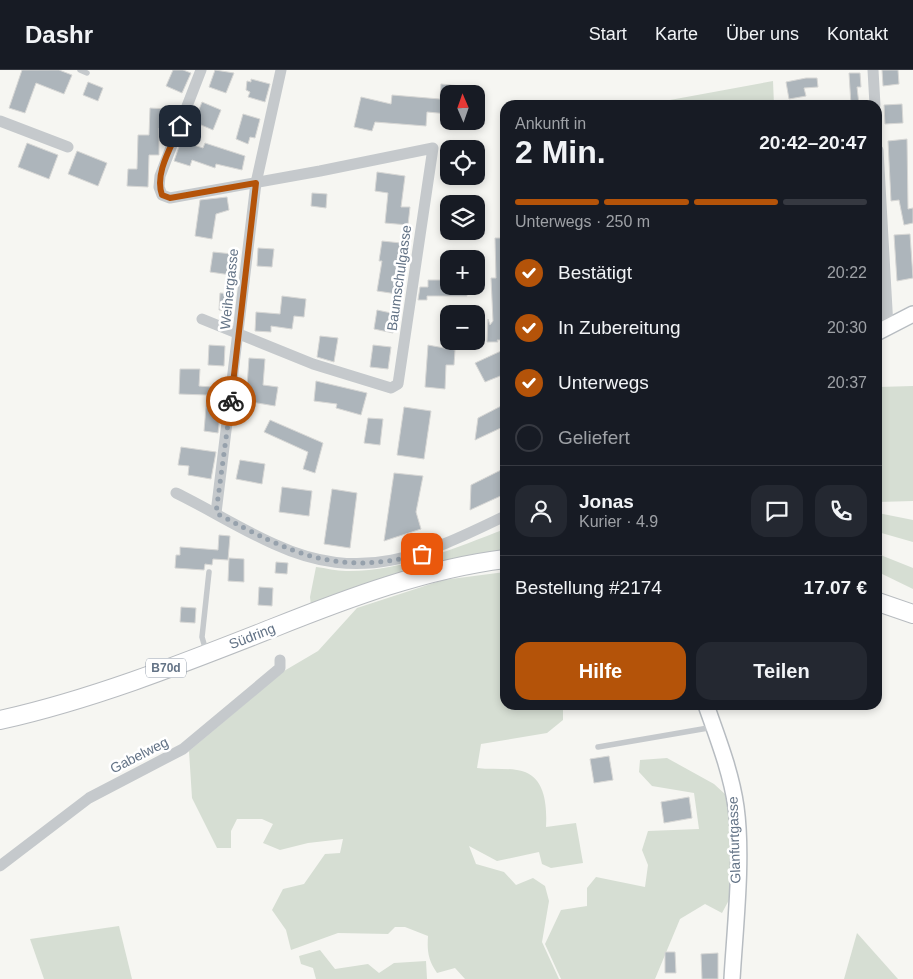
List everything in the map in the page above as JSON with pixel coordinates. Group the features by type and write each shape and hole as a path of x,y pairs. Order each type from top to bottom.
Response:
{"main road":[{"name":"Südring","path":"0,720 79,700 306,615 424,575 500,559"},
{"path":"882,603 913,614"}],"street":[{"path":"201,70 160,176 159,187 162,195 170,198 256,183"},
{"name":"Weihergasse","path":"216,513 239,336 256,183 281,70"},
{"path":"872,70 875,100"},
{"path":"0,121 68,147"},
{"name":"Baumschulgasse","path":"202,320 313,364 391,388 398,384 433,148 256,183"},
{"path":"882,293 883,329 913,314"},
{"path":"176,493 273,544 314,558 357,564 398,560 422,554 500,518"},
{"name":"Gabelweg","path":"0,866 89,798 183,749 280,668 280,660"},
{"name":"Glanfurtgasse","path":"708,710 727,763 736,809 737,860 732,979"}],"lane":[{"path":"80,70 86,73"},
{"path":"206,653 202,637 209,572"},
{"path":"598,748 714,727"}],"shaded area":[{"path":"773,81 774,100 670,100"},
{"path":"913,386 913,501 882,502 882,387"},
{"path":"882,514 913,520 913,542 882,533"},
{"path":"500,531 500,551 461,557 373,583 311,606 310,597 316,567 338,571 387,568 427,558"},
{"path":"882,556 913,568 913,589 882,574"},
{"path":"500,573 500,710 563,710 563,720 547,733 481,744 477,768 514,770 525,772 532,776 537,781 544,795 546,827 576,823 583,863 551,868 542,864 539,852 497,861 469,846 476,864 504,872 516,885 533,878 545,886 549,901 542,942 559,979 465,979 455,968 437,973 429,955 428,936 405,927 395,927 388,934 338,933 291,950 286,930 272,910 283,889 304,884 325,854 340,853 343,839 308,843 280,850 263,843 273,824 262,819 237,819 231,831 231,848 217,848 192,798 189,751 284,671 318,651 357,608 443,580"},
{"path":"667,758 714,784 726,795 731,825 729,900 722,913 705,904 680,919 655,979 561,979 545,944 561,910 587,906 587,888 596,877 645,887 648,865 642,850 648,831 699,829 694,793 652,786 639,772 640,760"},
{"path":"119,926 132,979 44,979 30,939"},
{"path":"857,933 898,979 844,979"},
{"path":"320,950 335,969 368,964 379,973 394,963 426,961 427,979 316,979 313,968 301,964 299,956"}],"building":[{"path":"22,70 59,70 72,75 64,94 36,83 25,113 9,108"},
{"path":"173,70 183,70 191,73 182,93 166,86"},
{"path":"215,70 234,73 226,93 209,87"},
{"path":"882,70 898,70 899,84 883,86"},
{"path":"849,73 860,73 861,87 857,87 858,100 851,100"},
{"path":"817,78 818,87 804,88 806,96 789,99 786,82"},
{"path":"251,79 270,84 265,102 248,97 250,92 246,90 247,81 251,82"},
{"path":"88,82 103,88 98,101 83,95"},
{"path":"392,95 440,99 440,113 427,112 426,126 375,122 372,131 354,127 361,97 391,104"},
{"path":"202,102 221,110 213,130 194,122"},
{"path":"902,104 903,123 885,124 884,105"},
{"path":"150,108 169,109 168,128 159,128 159,155 149,155 148,187 127,186 128,169 137,169 138,135 149,135"},
{"path":"243,114 260,119 255,138 250,137 248,144 236,139"},
{"path":"907,139 908,209 913,208 913,223 904,225 899,200 891,201 888,141"},
{"path":"181,141 203,148 205,143 245,156 242,170 216,164 215,168 192,160 190,166 174,161"},
{"path":"27,143 58,155 49,179 18,167"},
{"path":"77,151 107,163 98,186 68,174"},
{"path":"377,172 405,176 401,207 410,207 408,225 385,223 388,193 375,191"},
{"path":"312,193 327,194 326,208 311,206"},
{"path":"227,197 229,210 216,214 212,239 195,236 200,200"},
{"path":"910,234 913,278 897,281 894,235"},
{"path":"495,238 500,238 500,340 497,340 498,342 487,342 488,319 490,325 493,321 491,278 496,278"},
{"path":"382,241 401,243 396,275 400,276 397,294 377,291 382,261 379,261"},
{"path":"258,248 274,249 272,267 257,266"},
{"path":"213,252 233,254 231,275 210,272"},
{"path":"428,280 440,280 440,295 467,296 427,296 427,300 418,300 420,287 428,287"},
{"path":"220,293 235,294 233,311 219,310"},
{"path":"282,296 306,299 304,317 294,316 292,329 271,326 271,332 255,331 256,312 280,314"},
{"path":"377,310 396,314 393,333 374,329"},
{"path":"320,336 338,338 334,362 317,357"},
{"path":"209,345 225,346 224,366 208,365"},
{"path":"373,345 391,347 388,369 370,367"},
{"path":"428,345 440,347 440,350 455,350 454,365 446,365 445,389 425,387"},
{"path":"500,351 500,376 485,382 475,363"},
{"path":"249,358 265,359 263,385 278,387 275,406 246,401"},
{"path":"180,369 200,369 199,386 223,388 218,433 204,431 207,395 179,394"},
{"path":"316,381 367,393 361,415 336,408 337,404 314,401"},
{"path":"404,407 431,411 424,459 397,455"},
{"path":"500,407 500,428 475,440 478,418"},
{"path":"368,418 383,419 380,445 364,443"},
{"path":"270,420 323,443 315,473 303,469 308,452 264,432"},
{"path":"181,447 216,452 211,479 188,475 189,466 178,465"},
{"path":"240,460 265,464 262,484 236,479"},
{"path":"500,470 500,496 470,510 471,485"},
{"path":"394,473 423,476 416,512 421,529 384,541"},
{"path":"282,487 312,491 309,516 279,512"},
{"path":"332,489 357,493 350,548 324,544"},
{"path":"219,535 230,536 228,560 213,559 212,565 205,564 204,570 175,568 176,555 180,555 180,547 218,550"},
{"path":"229,558 244,559 244,582 228,581"},
{"path":"276,562 288,563 287,574 275,573"},
{"path":"259,587 273,588 272,606 258,605"},
{"path":"181,607 196,608 195,623 180,622"},
{"path":"609,756 613,780 594,783 590,759"},
{"path":"689,797 692,818 664,823 661,802"},
{"path":"665,952 675,952 676,973 665,973"},
{"path":"718,953 718,979 702,979 701,954"}],"way so far":[{"path":"231,401 216,513 273,544 314,558 340,563 374,564 422,554"}],"route":[{"path":"180,126 160,176 159,187 162,195 170,198 256,183 231,401"}]}
